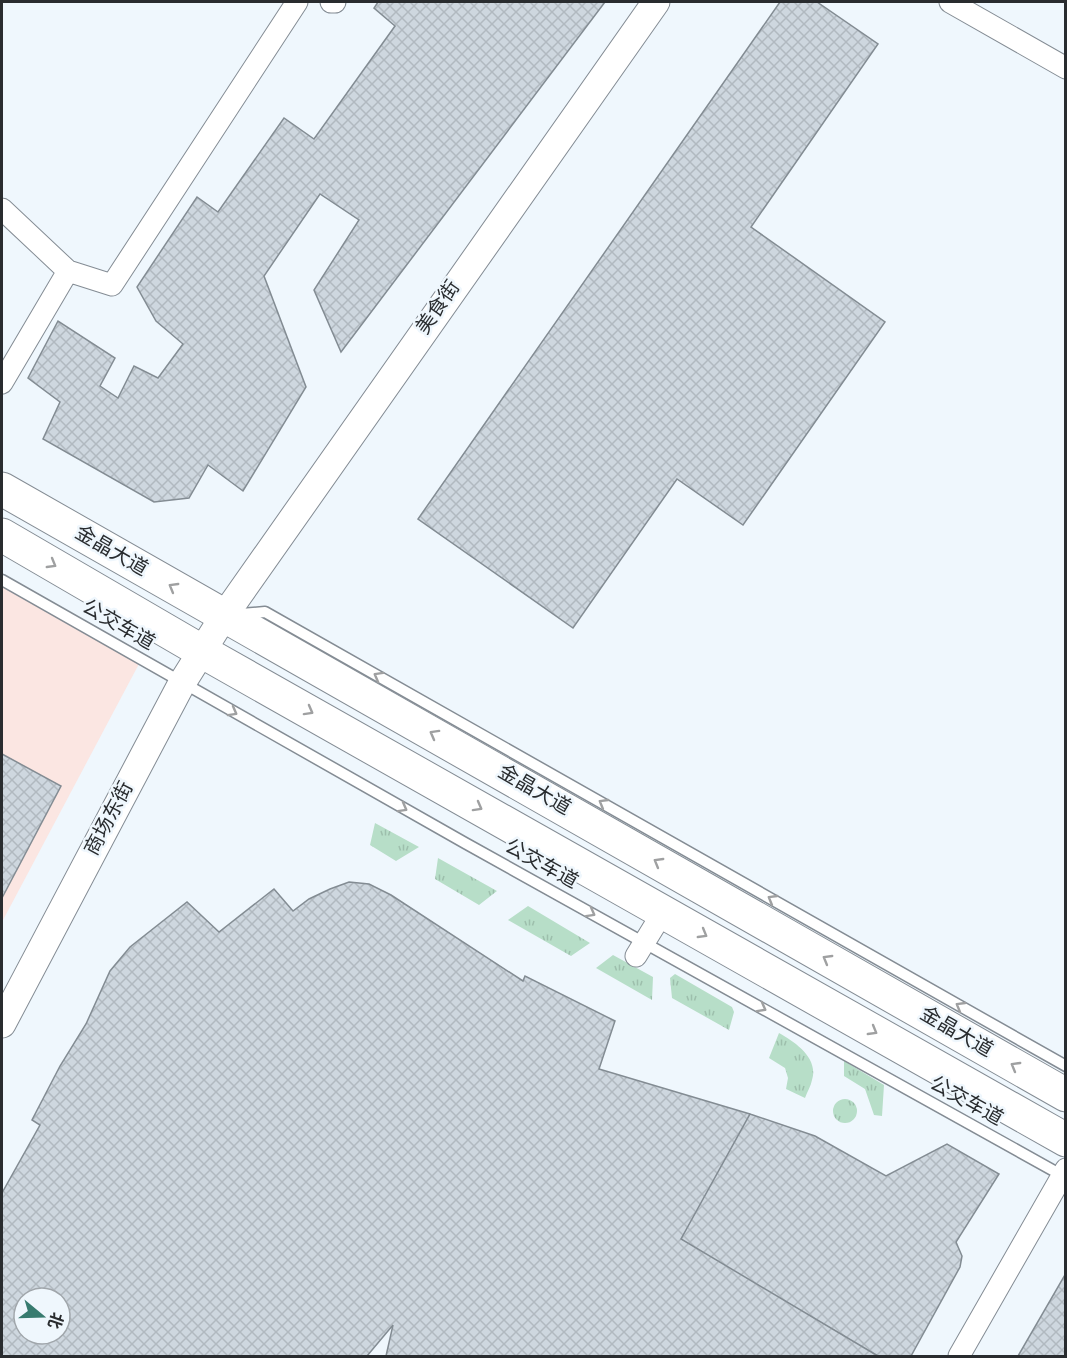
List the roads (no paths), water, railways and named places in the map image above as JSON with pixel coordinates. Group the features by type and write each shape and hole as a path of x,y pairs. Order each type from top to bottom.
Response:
{"main road":[{"name":"金晶大道","path":"2,489 1065,1095"},
{"name":"金晶大道","path":"2,536 1065,1140"}],"street":[{"path":"2,209 68,271 112,285 297,2"},
{"name":"美食街","path":"224,616 656,2"},
{"path":"950,2 1065,68"},
{"path":"2,383 68,271"},
{"name":"商场东街","path":"2,1024 182,683 224,616"},
{"path":"640,950 663,912"},
{"path":"959,1356 1064,1174"}],"lane":[{"name":"公交车道","path":"2,580 640,950 1064,1174"},
{"path":"224,616 265,612 1065,1066"}]}
